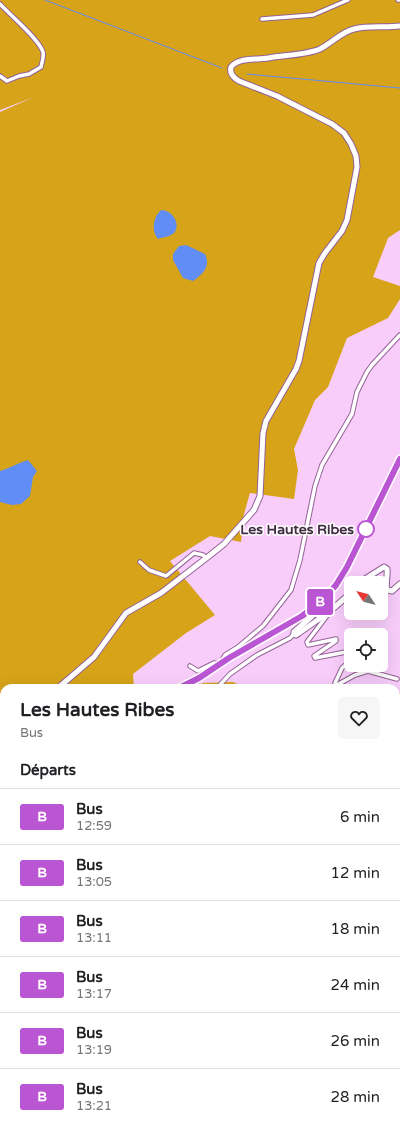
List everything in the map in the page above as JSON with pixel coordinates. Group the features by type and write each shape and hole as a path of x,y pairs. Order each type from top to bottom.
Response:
{"street":[{"path":"262,19 313,15 348,0"},
{"path":"0,4 31,35 44,54 40,67 29,74 7,81 0,76"},
{"path":"63,684 94,657 126,613 161,593 224,544 259,502 263,433 266,421 296,369 299,361 310,312 316,272 322,258 345,226 357,167 356,156 351,144 344,134 332,124 277,96 239,81 231,74 231,67 240,61 319,49 345,32 354,29 364,27 400,26"},
{"path":"220,664 225,655 238,647 263,626 291,590 300,560 315,486 322,465 352,414 357,392 367,372 400,335"},
{"path":"187,684 302,616 321,601 336,585 347,567 400,459"},
{"path":"140,562 149,570 166,576 194,553 202,555 206,558"},
{"path":"370,576 384,568 387,569 388,576"},
{"path":"388,590 392,591 400,584"},
{"path":"294,634 296,635 299,633 329,612 344,599"},
{"path":"221,684 230,674 258,655 290,638 319,610 323,604 321,601"},
{"path":"329,612 307,642 308,645 336,639 336,641 314,656 315,658 344,652"},
{"path":"190,666 198,671 214,663 220,664"},
{"path":"336,684 335,683 344,666"},
{"path":"339,684 355,675 365,672"},
{"path":"372,672 397,679"}],"shaded area":[{"path":"0,0 400,0 400,230 388,238 373,277 400,286 400,299 388,318 347,338 328,387 315,400 294,449 298,470 294,499 250,493 244,514 241,542 210,536 170,561 215,615 186,633 133,674 134,684 0,684 0,112 34,97 0,110"},
{"path":"233,682 237,684 201,684"}],"water":[{"path":"161,210 165,210 172,214 177,225 174,233 158,239 154,232 154,224 156,216"},
{"path":"186,245 205,254 207,259 205,270 193,281 183,278 173,260 173,254 179,246"},
{"path":"28,460 37,471 33,477 30,496 21,504 12,505 0,502 0,471"}],"waterway":[{"path":"45,0 222,68"},
{"path":"247,74 400,88"}],"bus line":[{"name":"B","path":"189,684 229,658 302,616 331,592 347,567 400,459"}],"place":[{"name":"Les Hautes Ribes","path":"366,529"}]}
